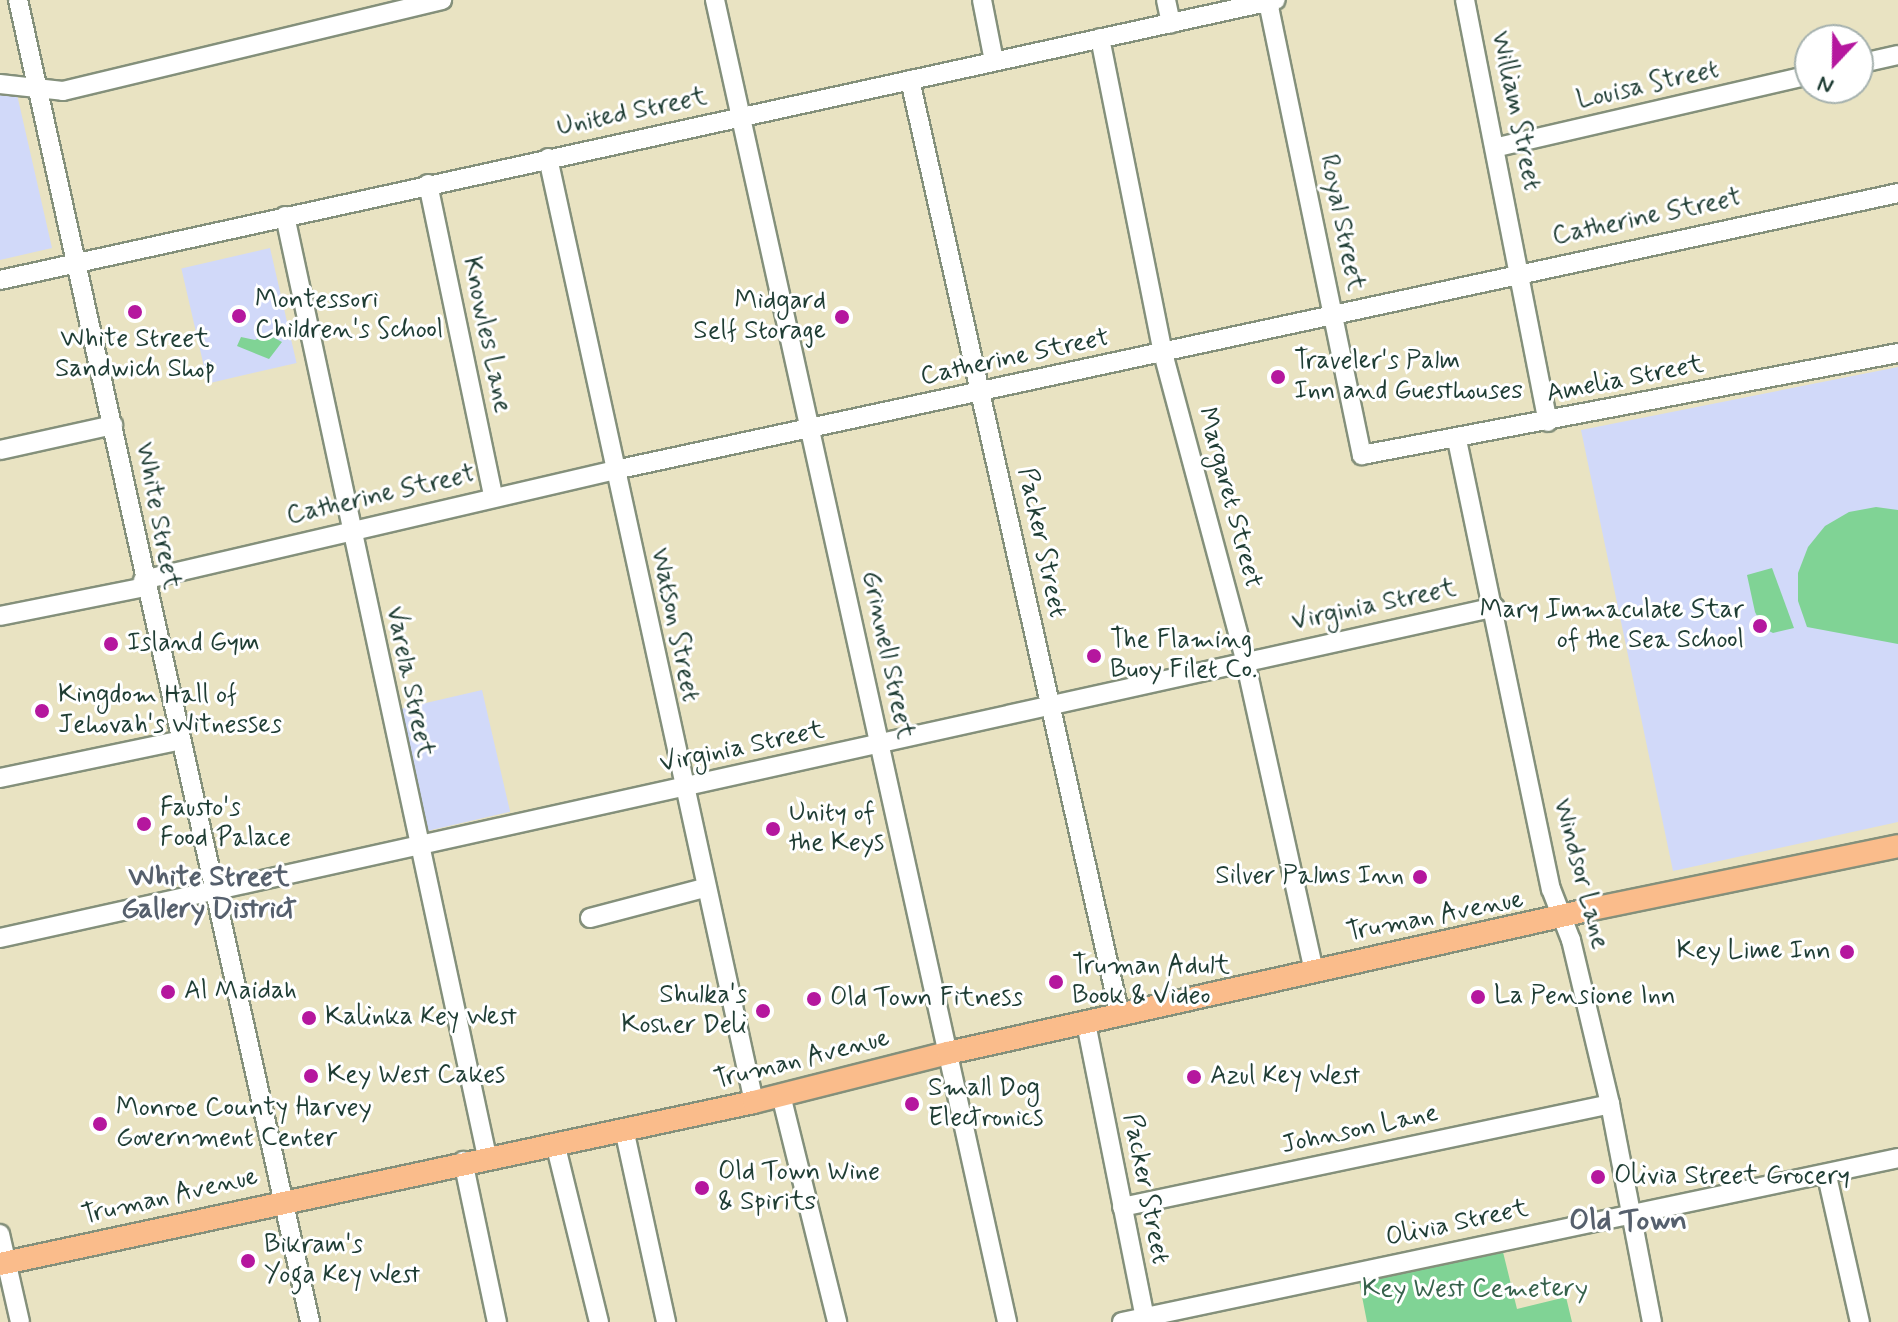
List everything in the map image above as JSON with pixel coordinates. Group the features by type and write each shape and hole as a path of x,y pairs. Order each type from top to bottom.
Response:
{"main road":[{"name":"Truman Avenue","path":"3,1263 463,1161 754,1102 948,1053 1560,916 1898,846"}],"street":[{"name":"White Street","path":"18,0 113,425 177,741 279,1202 310,1322"},
{"path":"0,84 63,91 368,7 442,0"},
{"name":"Grinnell Street","path":"715,0 1007,1322"},
{"path":"982,0 994,61"},
{"path":"1166,0 1171,23"},
{"name":"William Street","path":"1465,0 1498,147 1548,422"},
{"name":"United Street","path":"0,280 1272,1"},
{"name":"Royal Street","path":"1272,1 1362,455"},
{"name":"Margaret Street","path":"1100,38 1163,353 1245,660 1314,971"},
{"path":"1874,60 1898,55"},
{"name":"Louisa Street","path":"1498,147 1794,79"},
{"name":"Packer Street","path":"910,80 983,392 1048,707 1120,1016"},
{"name":"Watson Street","path":"548,158 681,788 754,1102"},
{"name":"Knowles Lane","path":"428,184 493,496"},
{"name":"Catherine Street","path":"0,616 493,496 1335,316 1522,271 1898,193"},
{"name":"Varela Street","path":"285,216 417,846 487,1157"},
{"name":"Amelia Street","path":"1362,455 1457,440 1898,353"},
{"path":"0,450 113,425"},
{"name":"Windsor Lane","path":"1457,440 1560,916 1571,940 1610,1104 1652,1322"},
{"name":"Virginia Street","path":"0,938 1495,607"},
{"path":"0,778 177,741"},
{"path":"590,918 704,888"},
{"name":"Packer Street","path":"1086,1023 1145,1317"},
{"path":"781,1095 837,1322"},
{"name":"Johnson Lane","path":"1122,1207 1610,1104"},
{"path":"624,1129 666,1322"},
{"path":"555,1143 599,1322"},
{"name":"Olivia Street","path":"1122,1322 1632,1213 1827,1176 1898,1158"},
{"path":"463,1161 497,1322"},
{"path":"1827,1176 1860,1322"},
{"path":"0,1234 3,1263 20,1322"}],"shaded area":[{"path":"16,90 52,248 0,260 0,93"},
{"name":"Montessori Children's School","path":"270,248 297,363 208,383 181,268"},
{"name":"Mary Immaculate Star of the Sea School","path":"1898,367 1898,822 1673,871 1581,430"},
{"path":"482,690 510,812 420,832 392,711"}],"green space":[{"path":"267,334 282,342 269,359 237,346 241,337 255,340"},
{"path":"1876,507 1898,510 1898,644 1807,627 1798,601 1798,573 1808,547 1825,526 1849,512"},
{"path":"1772,568 1794,628 1773,633 1763,628 1755,612 1747,575"},
{"name":"Key West Cemetery","path":"1503,1252 1517,1309 1566,1297 1572,1322 1367,1322 1359,1281"}],"place":[{"name":"White Street Sandwich Shop","path":"135,312"},
{"name":"Montessori Children's School","path":"239,316"},
{"name":"Midgard Self Storage","path":"842,317"},
{"name":"Traveler's Palm Inn and Guesthouses","path":"1278,377"},
{"name":"Mary Immaculate Star of the Sea School","path":"1760,626"},
{"name":"Island Gym","path":"111,644"},
{"name":"The Flaming Buoy Filet Co.","path":"1094,656"},
{"name":"Kingdom Hall of Jehovah's Witnesses","path":"42,711"},
{"name":"Fausto's Food Palace","path":"144,824"},
{"name":"Unity of the Keys","path":"773,829"},
{"name":"Silver Palms Inn","path":"1420,877"},
{"name":"Key Lime Inn","path":"1847,952"},
{"name":"Truman Adult Book & Video","path":"1056,982"},
{"name":"Al Maidah","path":"168,992"},
{"name":"La Pensione Inn","path":"1478,997"},
{"name":"Old Town Fitness","path":"814,999"},
{"name":"Shulka's Kosher Deli","path":"763,1011"},
{"name":"Kalinka Key West","path":"309,1018"},
{"name":"Key West Cakes","path":"311,1076"},
{"name":"Azul Key West","path":"1194,1077"},
{"name":"Small Dog Electronics","path":"912,1104"},
{"name":"Monroe County Harvey Government Center","path":"100,1124"},
{"name":"Olivia Street Grocery","path":"1598,1177"},
{"name":"Old Town Wine & Spirits","path":"702,1188"},
{"name":"Bikram's Yoga Key West","path":"248,1261"}],"district":[{"name":"White Street Gallery District","path":"209,894"},
{"name":"Old Town","path":"1628,1221"}]}
